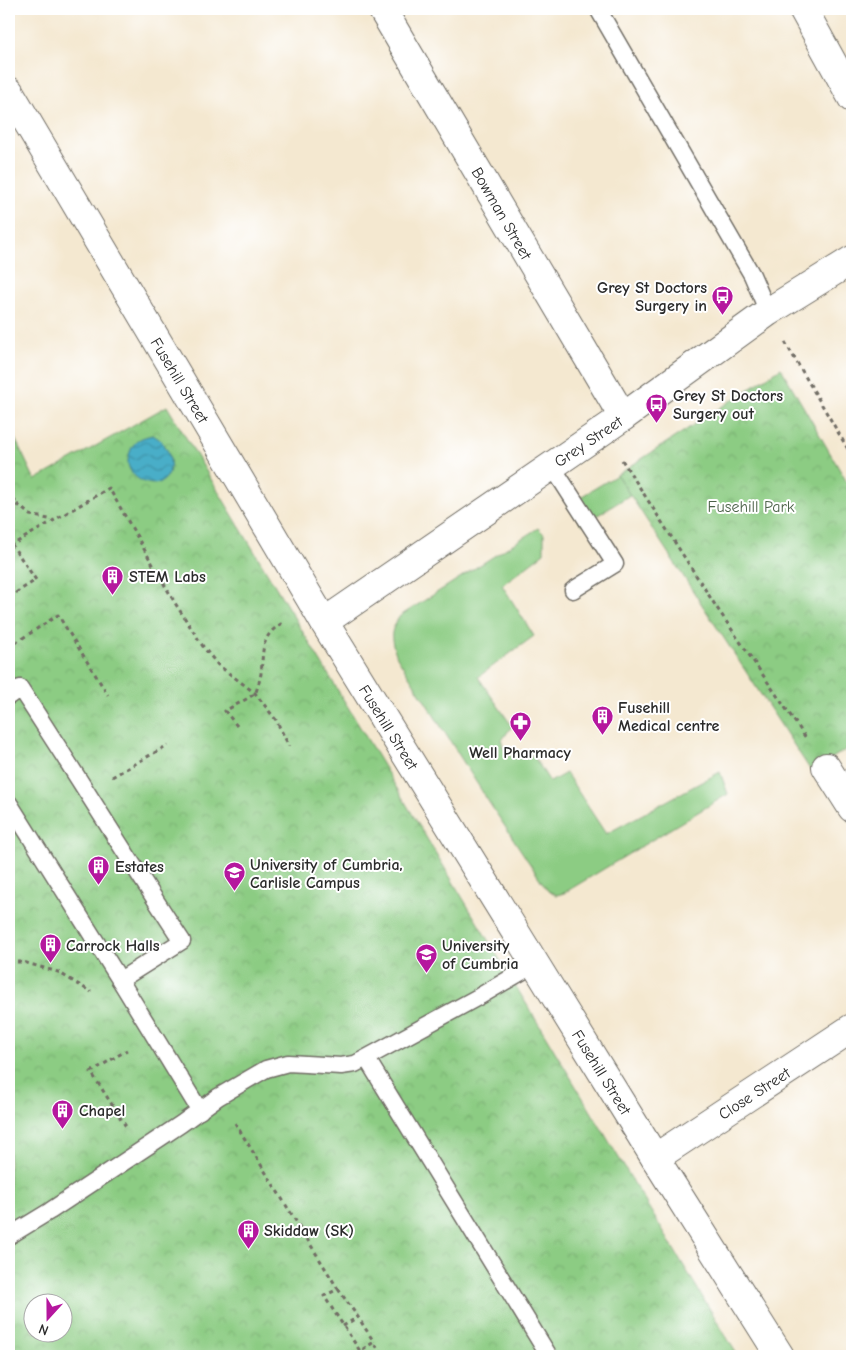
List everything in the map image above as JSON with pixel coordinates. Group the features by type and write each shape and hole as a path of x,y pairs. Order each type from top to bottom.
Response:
{"street":[{"name":"Bowman Street","path":"382,9 613,424"},
{"path":"803,9 852,98"},
{"name":"Fusehill Street","path":"9,91 324,622 655,1158 780,1356"},
{"name":"Grey Street","path":"324,622 613,424 768,312 852,260"},
{"path":"826,767 852,808"},
{"name":"Close Street","path":"655,1158 852,1028"}],"lane":[{"path":"598,9 752,275 768,312"},
{"path":"552,466 615,564 574,590"},
{"path":"9,696 20,688 182,941 120,980"},
{"path":"9,804 200,1111"},
{"path":"9,1236 50,1211 218,1098 266,1069 288,1063 341,1066 355,1064 535,964"},
{"path":"367,1059 549,1356"}],"path":[{"path":"768,312 852,456"},
{"path":"613,424 717,608 826,767"},
{"path":"9,596 36,580 12,545 109,488 170,595 204,648 218,665 255,693 276,720 289,746"},
{"path":"9,492 17,504 30,515 54,520"},
{"path":"9,514 17,504"},
{"path":"9,647 58,615 108,695"},
{"path":"237,726 225,711 255,693 261,678 264,644 276,626 286,622"},
{"path":"87,791 168,745"},
{"path":"9,962 23,962 58,972 85,990 106,1000 137,1007"},
{"path":"133,1120 125,1125 91,1072 153,1034"},
{"path":"218,1098 382,1356"},
{"path":"338,1289 324,1296 343,1326 360,1351 374,1342"},
{"path":"343,1326 358,1317"}],"green space":[{"name":"Fusehill Park","path":"781,368 852,491 852,746 811,771 617,475"},
{"name":"University of Cumbria, Carlisle Campus","path":"167,406 738,1356 9,1356 9,426 35,480"},
{"path":"617,475 630,495 582,525 567,505"},
{"path":"538,528 544,534 544,553 502,585 534,636 478,677 512,726 502,740 505,751 517,758 533,755 550,782 566,773 606,834 720,772 728,794 564,893 557,895 548,891 490,804 397,657 392,636 400,616"}],"water":[{"path":"153,435 165,446 169,455 170,469 166,478 153,484 135,477 129,468 128,458 136,442"}],"place":[{"name":"Grey St Doctors Surgery in","path":"723,315"},
{"name":"Grey St Doctors Surgery out","path":"657,423"},
{"name":"STEM Labs","path":"113,595"},
{"name":"Fusehill Medical centre","path":"602,735"},
{"name":"Well Pharmacy","path":"520,742"},
{"name":"Estates","path":"99,885"},
{"name":"University of Cumbria, Carlisle Campus","path":"234,892"},
{"name":"Carrock Halls","path":"50,964"},
{"name":"University of Cumbria","path":"426,973"},
{"name":"Chapel","path":"63,1129"},
{"name":"Skiddaw (SK)","path":"248,1249"}]}
